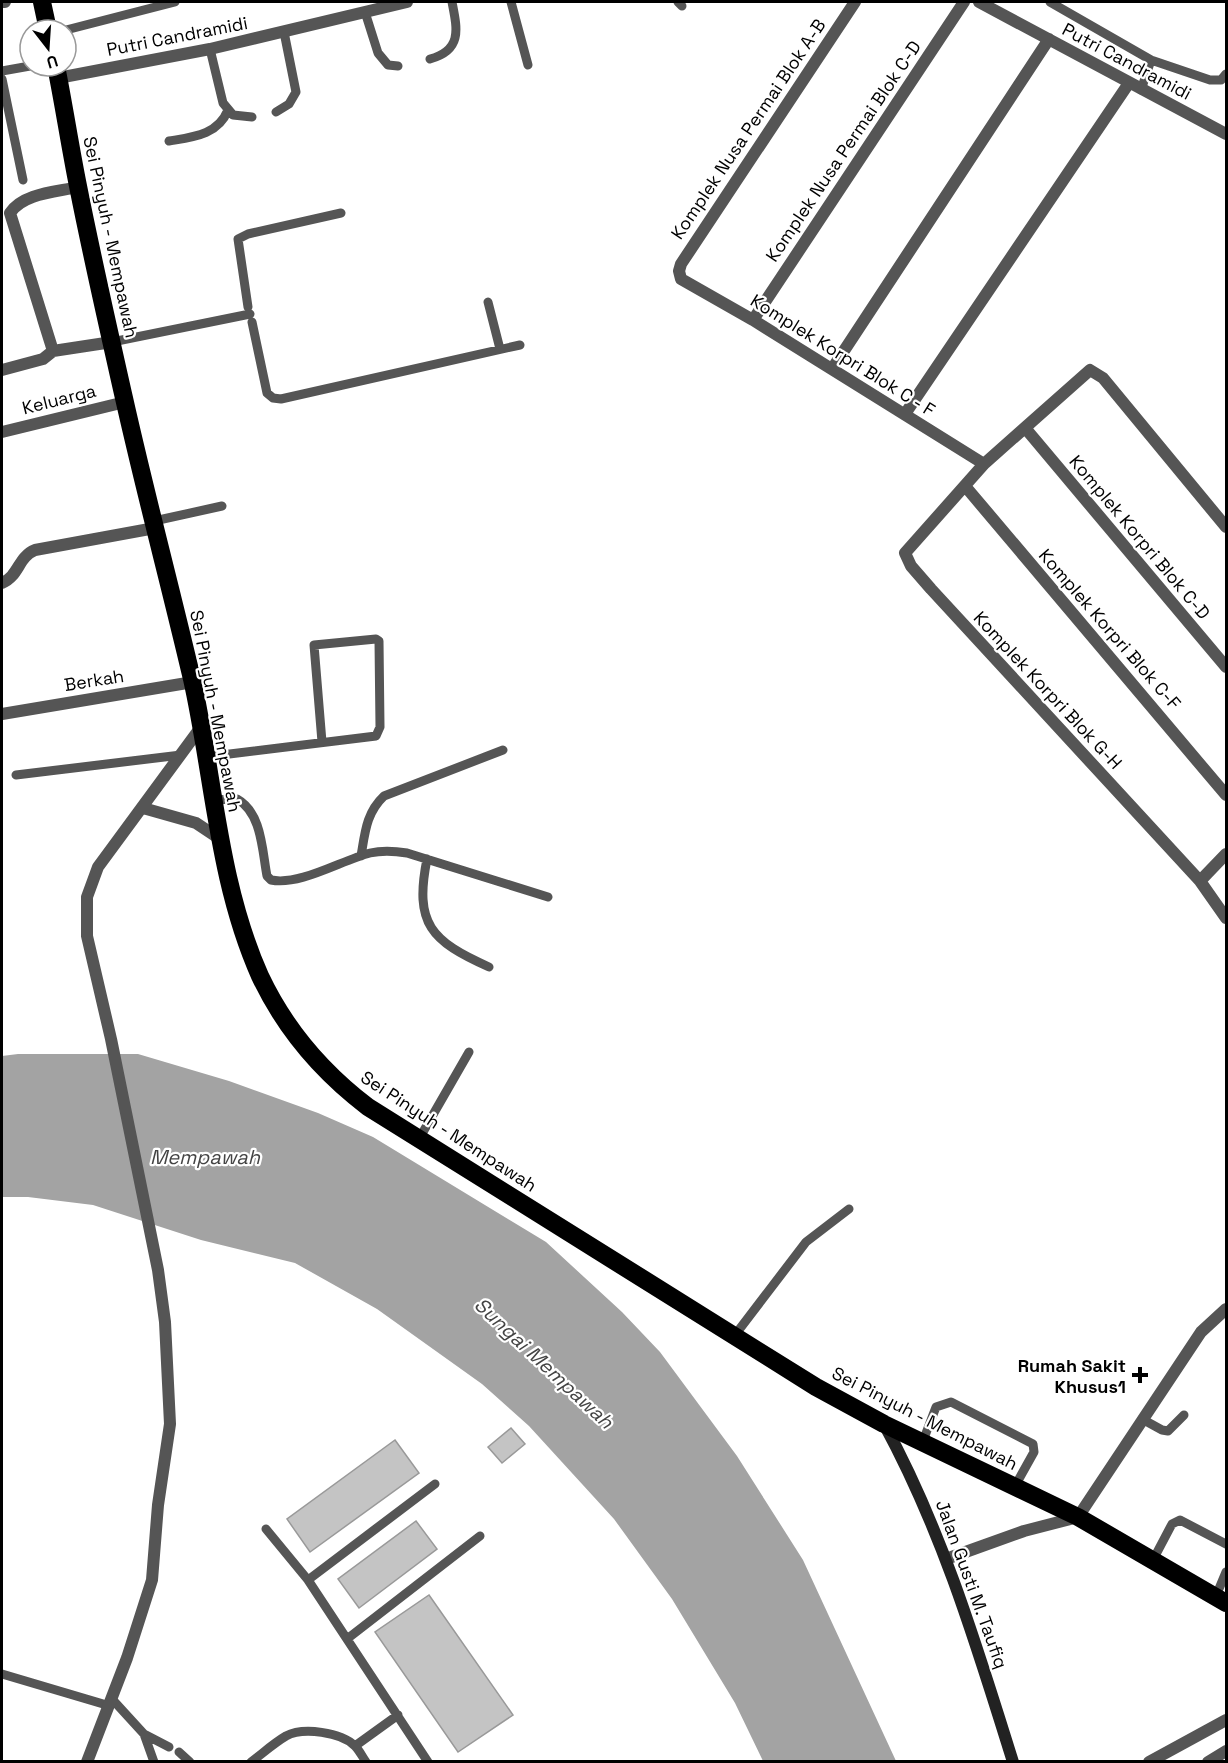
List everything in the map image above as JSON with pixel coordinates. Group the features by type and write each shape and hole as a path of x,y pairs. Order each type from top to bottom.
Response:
{"highway":[{"path":"42,2 45,18"},
{"name":"Sei Pinyuh - Mempawah","path":"58,78 78,187 125,402 193,682 212,800 240,924 261,977 285,1021 313,1058 335,1082 419,1139 816,1387 884,1424 924,1435 1019,1480 1154,1560 1222,1587"}],"main road":[{"name":"Jalan Gusti M. Taufiq","path":"884,1424 911,1473 946,1560 1013,1761"}],"street":[{"name":"Putri Candramidi","path":"78,69 210,49 407,2"},
{"name":"Komplek Nusa Permai Blok A-B","path":"681,279 679,270 681,264 855,2"},
{"name":"Komplek Nusa Permai Blok C-D","path":"753,320 964,2"},
{"name":"Putri Candramidi","path":"979,2 1227,134"},
{"path":"832,369 1049,39"},
{"path":"905,414 1129,83"},
{"path":"2,207 78,187"},
{"path":"17,204 10,213 53,351"},
{"name":"Komplek Korpri Blok C - F","path":"681,279 753,320 984,464"},
{"path":"2,370 43,359 53,351 112,342"},
{"name":"Komplek Korpri Blok G-H","path":"1227,527 1095,370 1090,370 1080,376 1026,429 984,464 906,549 906,558 931,589 1200,881 1227,918"},
{"name":"Keluarga","path":"2,432 125,402"},
{"name":"Komplek Korpri Blok C-D","path":"1026,429 1227,667"},
{"name":"Komplek Korpri Blok C-F","path":"965,486 1227,795"},
{"path":"2,583 15,573 22,558 35,550 155,524"},
{"name":"Berkah","path":"2,714 193,682"},
{"path":"87,1761 111,1702 152,1580 158,1505 170,1424 165,1322 158,1270 111,1039 87,936 87,897 98,867 201,727"},
{"path":"143,808 196,823 220,839"},
{"path":"1200,881 1227,854"},
{"path":"946,1560 1024,1531 1078,1517 1201,1332 1227,1309"},
{"path":"1149,1761 1227,1720"},
{"path":"1208,1761 1227,1751"}],"lane":[{"path":"78,27 175,2"},
{"path":"430,58 448,50 454,41 457,31 452,2"},
{"path":"512,2 528,65"},
{"path":"1050,2 1151,60 1210,80 1221,80 1227,74"},
{"path":"365,12 378,53 388,65 398,66"},
{"path":"276,112 290,104 296,92 284,32"},
{"path":"210,49 223,103 228,110 240,118 252,117"},
{"path":"1141,90 1151,60"},
{"path":"2,71 18,68"},
{"path":"2,80 23,180"},
{"path":"169,141 199,136 214,129 223,121 228,110"},
{"path":"341,213 248,234 238,239 250,314 267,393 273,398 281,399 520,345"},
{"path":"488,302 500,349"},
{"path":"112,342 250,314"},
{"path":"155,524 222,506"},
{"path":"205,757 376,736 379,732 379,641 376,639 314,645 322,742"},
{"path":"361,856 367,819 374,806 384,796 503,750"},
{"path":"16,775 181,755"},
{"path":"212,800 237,799 250,811 256,822 267,876 271,880 295,878 361,856 388,851 427,859 549,897"},
{"path":"427,859 421,902 432,928 455,951 489,967"},
{"path":"419,1139 469,1052"},
{"path":"735,1335 806,1242 849,1209"},
{"path":"924,1435 940,1404 951,1402 1030,1442 1034,1452 1019,1480"},
{"path":"1142,1419 1162,1431 1168,1431 1184,1415"},
{"path":"308,1580 435,1484"},
{"path":"1154,1560 1172,1524 1180,1520 1227,1544"},
{"path":"266,1529 308,1580 428,1761"},
{"path":"347,1639 480,1536"},
{"path":"2,1674 111,1702 144,1734 169,1747"},
{"path":"355,1746 398,1715"},
{"path":"144,1734 154,1761"},
{"path":"251,1761 288,1735 327,1734 347,1739 366,1761"},
{"path":"179,1752 190,1761"}],"water":[{"name":"Mempawah","path":"138,1054 229,1081 318,1113 373,1137 546,1242 622,1312 660,1352 737,1456 803,1560 896,1761 763,1761 735,1703 672,1599 614,1519 529,1426 482,1384 377,1309 295,1263 201,1240 93,1205 28,1197 2,1197 2,1056"}],"building":[{"path":"511,1428 525,1444 502,1463 488,1447"},
{"path":"395,1440 419,1473 310,1552 287,1519"},
{"path":"416,1521 437,1549 359,1608 338,1579"},
{"path":"429,1595 513,1715 458,1752 375,1632"}],"place":[{"name":"Rumah Sakit Khusus1","path":"1140,1375"}],"water label":[{"name":"Sungai Mempawah","path":"544,1363"}]}
